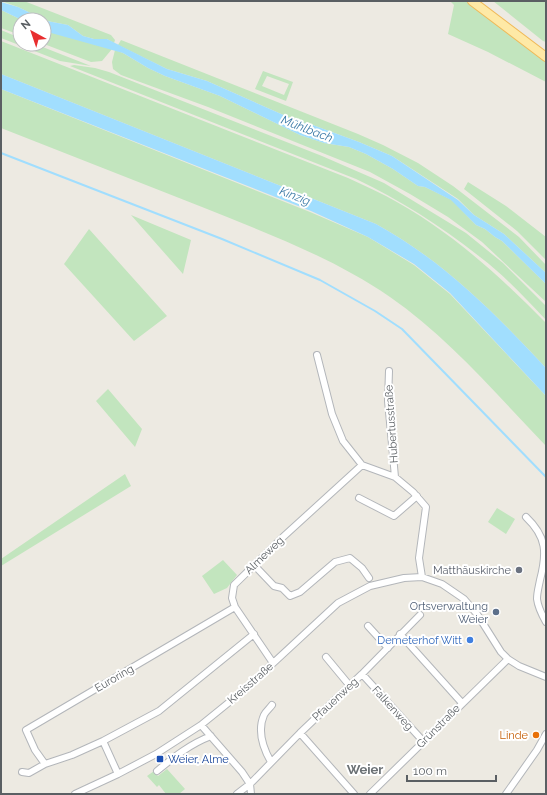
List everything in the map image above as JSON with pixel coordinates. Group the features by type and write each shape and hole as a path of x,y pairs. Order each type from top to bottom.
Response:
{"main road":[{"path":"472,1 546,57"}],"street":[{"path":"318,355 332,414 343,441 362,465"},
{"name":"Hubertusstraße","path":"389,371 388,401 395,477"},
{"name":"Hubertusstraße","path":"362,465 395,477 417,496 426,507 419,558 422,577"},
{"name":"Almeweg","path":"235,606 232,598 234,585 362,465"},
{"path":"359,498 394,516 417,496"},
{"path":"526,517 534,524 543,539 545,555 537,598 546,622"},
{"path":"254,565 274,586 282,588 290,596 300,592 335,562 350,558 362,568 369,578"},
{"path":"422,577 442,584 464,599 477,614 501,652 508,659 519,666 546,677"},
{"name":"Kreisstraße","path":"75,794 118,774 171,745 201,725 243,691 338,603 370,586 404,578 422,577"},
{"path":"235,606 273,663"},
{"name":"Euroring","path":"45,764 35,750 26,730 235,606"},
{"name":"Pfauenweg","path":"237,794 250,784 420,615"},
{"path":"368,626 388,648"},
{"path":"22,772 29,772 45,764 72,755 103,741 159,711 254,634"},
{"path":"400,634 462,703"},
{"path":"326,657 350,686"},
{"name":"Grünstraße","path":"370,794 508,659"},
{"name":"Falkenweg","path":"362,674 423,741"},
{"path":"271,762 264,749 261,732 264,715 272,704"},
{"path":"201,725 242,772 250,784 251,794"},
{"path":"300,733 354,794"},
{"path":"506,794 537,750 546,734"},
{"path":"157,771 178,754 197,742 211,736"},
{"path":"103,741 118,774"}],"green space":[{"path":"1,1 24,1 111,35 115,40 114,43 107,39 94,39 83,36 68,25 52,22 52,12 28,12"},
{"path":"450,1 468,1 546,60 546,82 488,52 448,34 454,5"},
{"path":"493,1 546,1 546,42 543,41"},
{"path":"1,10 12,15 12,32 1,28"},
{"path":"1,30 12,35 12,42 1,38"},
{"path":"52,32 112,49 102,61 91,62 52,47"},
{"path":"121,40 358,134 418,163 453,186 519,237 546,265 546,273 504,234 474,215 458,199 392,156 310,124 294,121 207,81 167,69 118,45"},
{"path":"1,41 12,45 12,52 29,52 348,178 386,196 430,223 451,238 510,287 546,323 546,368 507,327 467,289 423,254 376,224 1,74"},
{"path":"115,50 165,76 220,96 300,135 324,143 349,147 366,154 393,169 418,186 425,187 452,200 476,225 485,229 502,241 546,284 546,302 482,242 448,217 410,194 370,172 208,107 121,75 113,69 112,62"},
{"path":"52,51 91,66 60,61 37,52 52,52"},
{"path":"74,65 109,72 322,156 384,183 466,233 503,263 546,306 546,320 489,264 435,224 388,196 356,179 70,66"},
{"path":"263,71 293,82 286,101 255,89","holes":["267,76 289,84 284,95 262,86"]},
{"path":"1,89 310,212 368,237 414,265 450,294 546,396 546,446 452,348 390,297 345,270 274,236 1,128"},
{"path":"468,182 506,206 546,237 546,260 517,231 464,189"},
{"path":"131,215 191,240 183,274"},
{"path":"89,229 167,316 134,341 64,264"},
{"path":"108,389 142,429 135,447 96,401"},
{"path":"125,474 131,486 1,566 1,559"},
{"path":"497,508 515,519 506,534 488,522"},
{"path":"223,560 237,575 227,588 214,594 202,576"},
{"path":"167,769 185,789 179,794 166,794 159,785 157,787 147,776 154,771 158,776"}],"water":[{"path":"1,2 28,12 12,12 12,15 1,10"},
{"name":"Mühlbach","path":"52,22 68,25 83,36 94,39 107,39 167,69 207,81 294,121 310,124 392,156 458,200 474,215 504,234 546,273 546,284 502,241 485,229 476,225 451,200 425,187 418,186 393,169 366,154 349,147 324,143 300,135 220,96 165,76 123,53 52,33"},
{"name":"Kinzig","path":"1,74 376,224 400,238 467,289 507,327 546,368 546,396 450,293 414,264 368,237 311,211 1,89"}],"waterway":[{"path":"1,153 222,239 320,280 375,311 402,329 546,477"}],"place":[{"name":"Matthäuskirche","path":"519,570"},
{"name":"Ortsverwaltung Weier","path":"496,612"},
{"name":"Demeterhof Witt","path":"470,640"},
{"name":"Linde","path":"536,735"},
{"name":"Weier, Alme","path":"160,759"}],"district":[{"name":"Weier","path":"365,769"}]}
